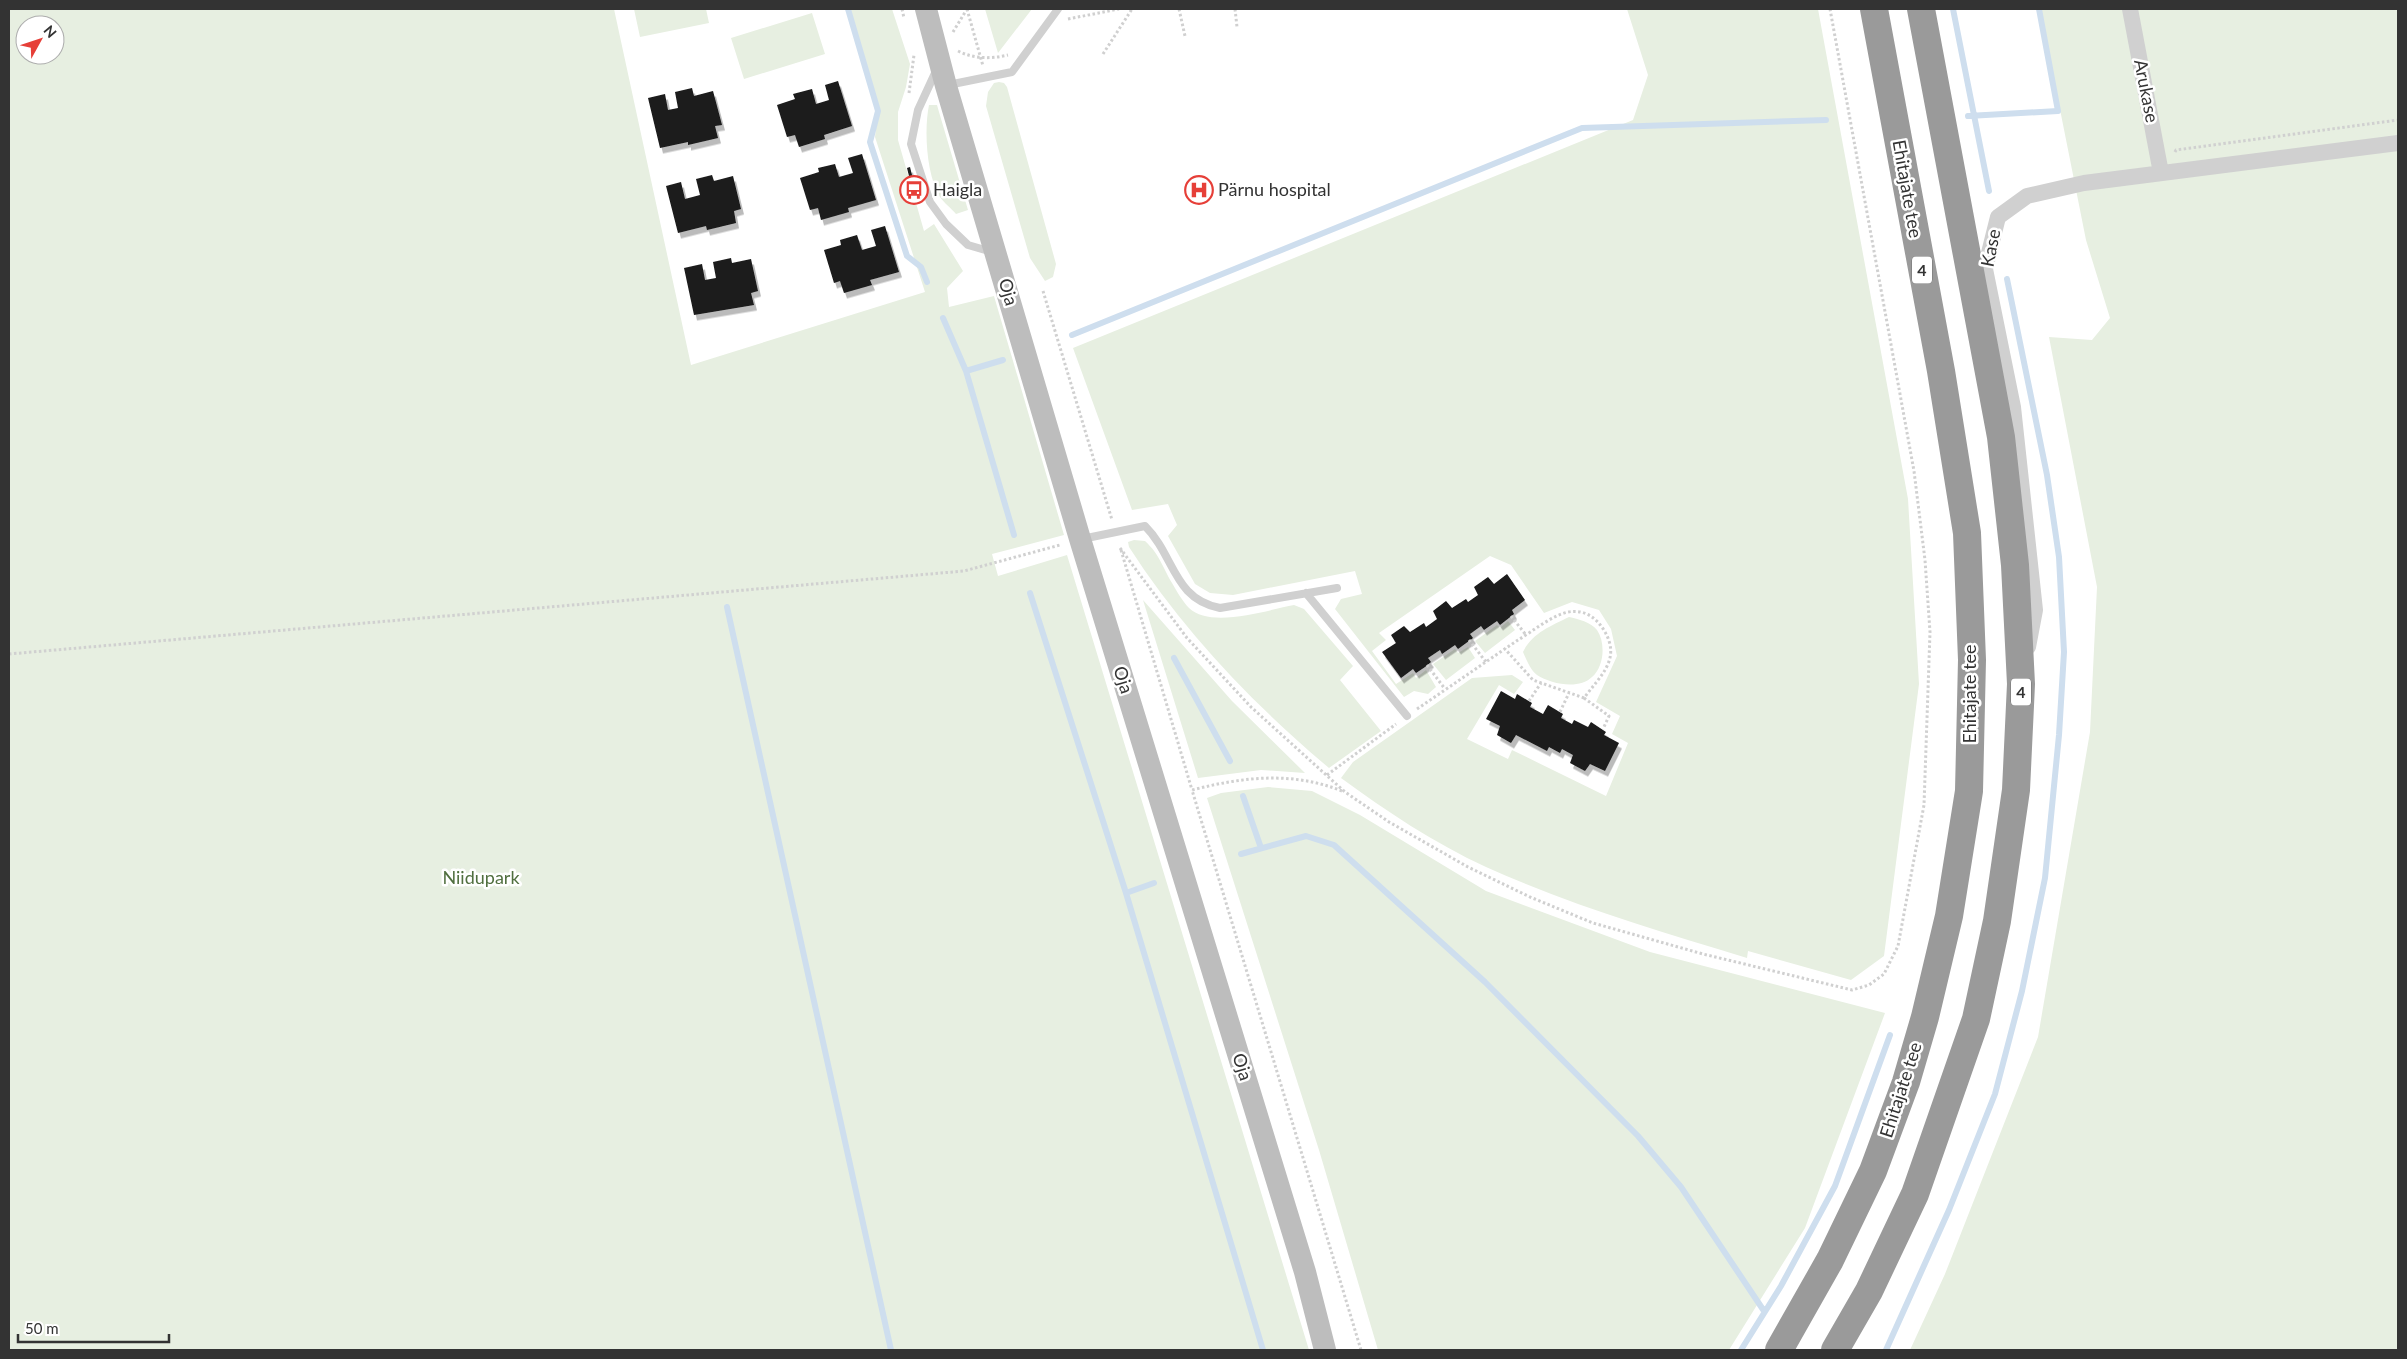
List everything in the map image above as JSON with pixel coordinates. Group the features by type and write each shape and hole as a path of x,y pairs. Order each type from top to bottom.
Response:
{"highway":[{"name":"Ehitajate tee","path":"1779,1350 1830,1260 1873,1171 1906,1082 1925,1018 1949,916 1969,791 1972,660 1967,532 1941,371 1874,9"},
{"name":"4","path":"1835,1350 1869,1291 1915,1194 1976,1019 1997,921 2016,790 2021,684 2015,565 2001,437 1921,9"}],"street":[{"name":"Oja","path":"926,9 947,55 946,86 1080,539 1304,1272 1325,1350"},
{"name":"Arukase","path":"2130,9 2161,173"},
{"name":"Kase","path":"2021,684 2035,610 2013,407 1985,269 1998,217 2027,196 2084,183 2398,143"}],"lane":[{"path":"946,86 1012,72 1058,9"},
{"path":"947,55 918,110 911,144 930,202 946,224 968,245 997,254"},
{"path":"1080,539 1145,526 1163,548 1181,584 1191,596 1203,605 1227,607 1337,588"},
{"path":"1306,593 1407,716"}],"path":[{"path":"949,38 967,9"},
{"path":"967,9 986,77"},
{"path":"1049,22 1119,9"},
{"path":"1102,54 1132,9"},
{"path":"1179,9 1185,36"},
{"path":"1234,9 1238,26"},
{"path":"1120,548 1187,638 1251,707 1345,792 1389,822 1468,867 1530,897 1594,923 1703,954 1852,990 1870,985 1884,974 1898,946 1924,805 1930,632 1925,560 1914,471 1830,9"},
{"path":"947,55 994,58 1008,54 1014,47"},
{"path":"2161,173 2176,150 2398,120"},
{"path":"9,654 964,571 1080,539"},
{"path":"1326,775 1407,716 1505,649 1568,612 1582,612 1596,618 1610,642 1611,661 1584,698"},
{"path":"1511,616 1526,635"},
{"path":"1469,640 1486,662"},
{"path":"1505,649 1533,680 1584,698 1609,716 1603,730"},
{"path":"1427,664 1445,690"},
{"path":"1529,701 1541,682"},
{"path":"1560,712 1569,693"},
{"path":"1345,792 1318,781 1295,778 1255,779 1216,784 1192,790 1361,1350"}],"green space":[{"name":"Niidupark","path":"9,9 614,9 691,365 925,292 875,137 878,111 848,9 892,9 910,64 906,87 898,112 898,140 924,231 934,224 963,271 947,288 949,307 994,296 1064,535 992,554 998,576 1067,555 1309,1350 9,1350"},
{"path":"634,9 706,9 709,23 640,37"},
{"path":"985,9 1032,9 998,53"},
{"path":"1627,9 1818,9 1908,499 1919,684 1884,956 1851,980 1748,951 1747,958 1615,917 1518,881 1467,858 1429,837 1341,778 1353,762 1472,678 1512,675 1523,682 1514,694 1499,685 1467,739 1508,759 1512,750 1606,796 1628,743 1612,734 1620,716 1596,702 1617,656 1611,629 1599,610 1572,602 1544,613 1511,565 1490,556 1379,633 1386,640 1372,651 1396,684 1413,673 1416,678 1426,670 1436,687 1428,694 1414,691 1404,697 1335,609 1341,599 1362,594 1355,571 1233,595 1210,593 1195,584 1168,536 1177,525 1168,504 1132,510 1073,348 1633,120 1648,75"},
{"path":"2040,9 2398,9 2398,1350 1910,1350 1945,1274 2038,1037 2090,732 2097,587 2049,337 2092,340 2110,318 2086,240"},
{"path":"812,13 825,54 744,79 731,38"},
{"path":"994,83 1004,83 1007,87 1056,264 1053,277 1045,281 1030,258 986,106 988,92"},
{"path":"929,105 937,105 968,210 956,214 940,197 935,187 929,164 927,115"},
{"path":"1134,540 1145,541 1150,546 1182,599 1189,608 1199,614 1225,618 1255,614 1294,605 1304,609 1353,666 1340,680 1381,731 1329,768 1273,718 1196,637 1172,608 1129,547 1128,542"},
{"path":"1143,600 1232,701 1305,773 1261,770 1198,778"},
{"path":"1569,617 1584,621 1594,627 1600,635 1603,648 1599,667 1592,677 1580,683 1565,684 1550,681 1537,675 1523,652 1537,635"},
{"path":"1508,621 1515,630 1485,653 1475,641 1497,625 1500,628"},
{"path":"1468,647 1475,658 1446,680 1433,664 1455,649 1458,653"},
{"path":"1268,787 1312,791 1360,815 1486,891 1650,952 1885,1013 1805,1228 1729,1350 1378,1350 1319,1150 1207,798 1221,793"}],"building":[{"path":"838,81 852,126 824,135 825,139 799,147 795,135 787,137 777,105 795,99 793,94 812,89 816,104 829,100 825,85"},
{"path":"692,88 694,96 713,91 722,125 715,126 718,138 688,145 688,142 660,148 648,98 665,94 668,110 678,108 675,92"},
{"path":"862,154 876,200 848,208 849,212 821,220 818,208 810,210 800,178 819,172 818,168 835,164 839,177 853,173 848,158"},
{"path":"910,167 913,179 910,180 907,168"},
{"path":"712,175 714,181 733,176 741,209 734,211 736,223 707,230 706,226 678,233 666,186 681,182 685,199 700,195 696,179"},
{"path":"885,226 899,272 870,280 872,285 844,293 840,281 834,283 824,250 841,245 840,240 857,235 862,250 876,246 871,230"},
{"path":"731,258 732,263 751,259 758,291 751,293 754,305 694,315 684,268 702,264 705,280 716,278 713,262"},
{"path":"1507,574 1525,600 1512,610 1514,614 1500,625 1497,621 1484,630 1481,626 1470,634 1473,638 1458,649 1455,645 1442,654 1440,650 1428,658 1431,662 1425,667 1416,673 1413,669 1401,678 1382,652 1396,643 1391,635 1404,626 1410,632 1424,623 1426,627 1437,619 1433,611 1446,601 1452,608 1466,599 1468,602 1478,595 1474,587 1488,577 1494,584"},
{"path":"1501,691 1515,699 1517,694 1532,703 1530,707 1543,714 1548,705 1563,714 1561,718 1572,724 1574,720 1588,727 1591,722 1606,732 1604,735 1619,743 1605,771 1590,764 1585,771 1570,763 1573,755 1562,749 1560,753 1549,747 1547,751 1516,735 1511,743 1497,735 1500,726 1486,719"}],"waterway":[{"path":"848,9 878,111 870,142 907,256 921,267 927,282"},
{"path":"1953,9 1989,191"},
{"path":"1968,116 2058,111 2039,9"},
{"path":"1072,335 1582,128 1826,120"},
{"path":"1886,1350 1949,1210 1995,1094 2022,991 2045,878 2059,735 2064,652 2059,557 2047,475 2007,279"},
{"path":"943,318 966,371 1014,535"},
{"path":"966,371 1003,360"},
{"path":"1030,593 1126,893 1263,1350"},
{"path":"727,607 891,1350"},
{"path":"1174,658 1230,761"},
{"path":"1243,796 1261,848"},
{"path":"1241,854 1306,836 1334,845 1485,982 1638,1136 1681,1187 1764,1311"},
{"path":"1126,893 1154,883"},
{"path":"1741,1350 1781,1286 1835,1186 1890,1035"}],"place":[{"name":"Haigla","path":"914,190"},
{"name":"Pärnu hospital","path":"1199,190"}]}
